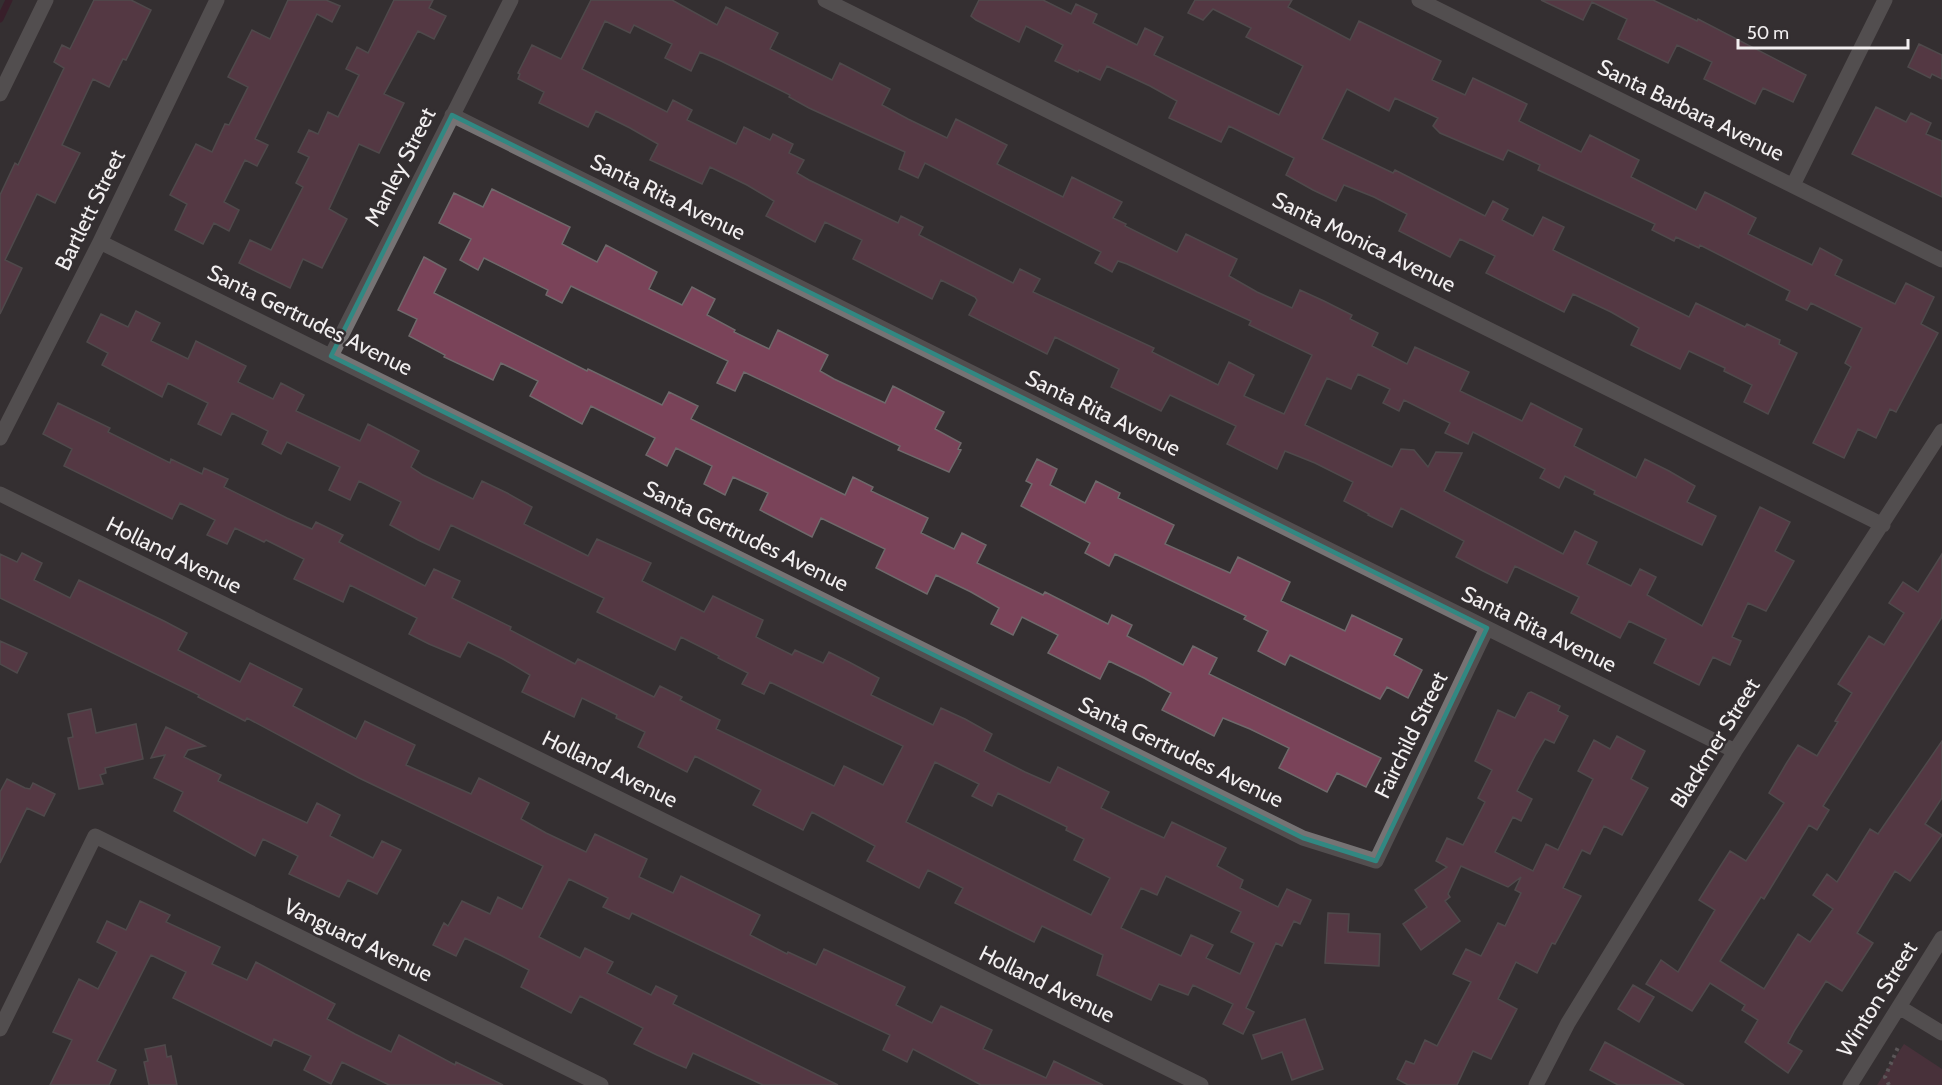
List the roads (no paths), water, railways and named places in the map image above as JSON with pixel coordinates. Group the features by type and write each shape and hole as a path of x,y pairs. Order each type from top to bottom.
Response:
{"street":[{"path":"0,94 46,0"},
{"name":"Bartlett Street","path":"0,438 100,242 218,0"},
{"name":"Manley Street","path":"332,356 511,0"},
{"name":"Santa Monica Avenue","path":"825,0 1883,525"},
{"name":"Santa Barbara Avenue","path":"1419,0 1942,260"},
{"path":"1793,186 1885,0"},
{"name":"Santa Rita Avenue","path":"452,115 1735,751"},
{"name":"Santa Gertrudes Avenue","path":"100,242 1303,838 1376,861"},
{"name":"Blackmer Street","path":"1536,1085 1568,1023 1735,751 1942,431"},
{"name":"Holland Avenue","path":"0,494 1201,1085"},
{"name":"Fairchild Street","path":"1376,861 1487,628"},
{"name":"Vanguard Avenue","path":"0,1029 95,836 601,1085"},
{"name":"Winton Street","path":"1850,1085 1942,938"},
{"path":"1899,1007 1942,1033"}],"waterway":[{"path":"0,19 9,0"}]}
